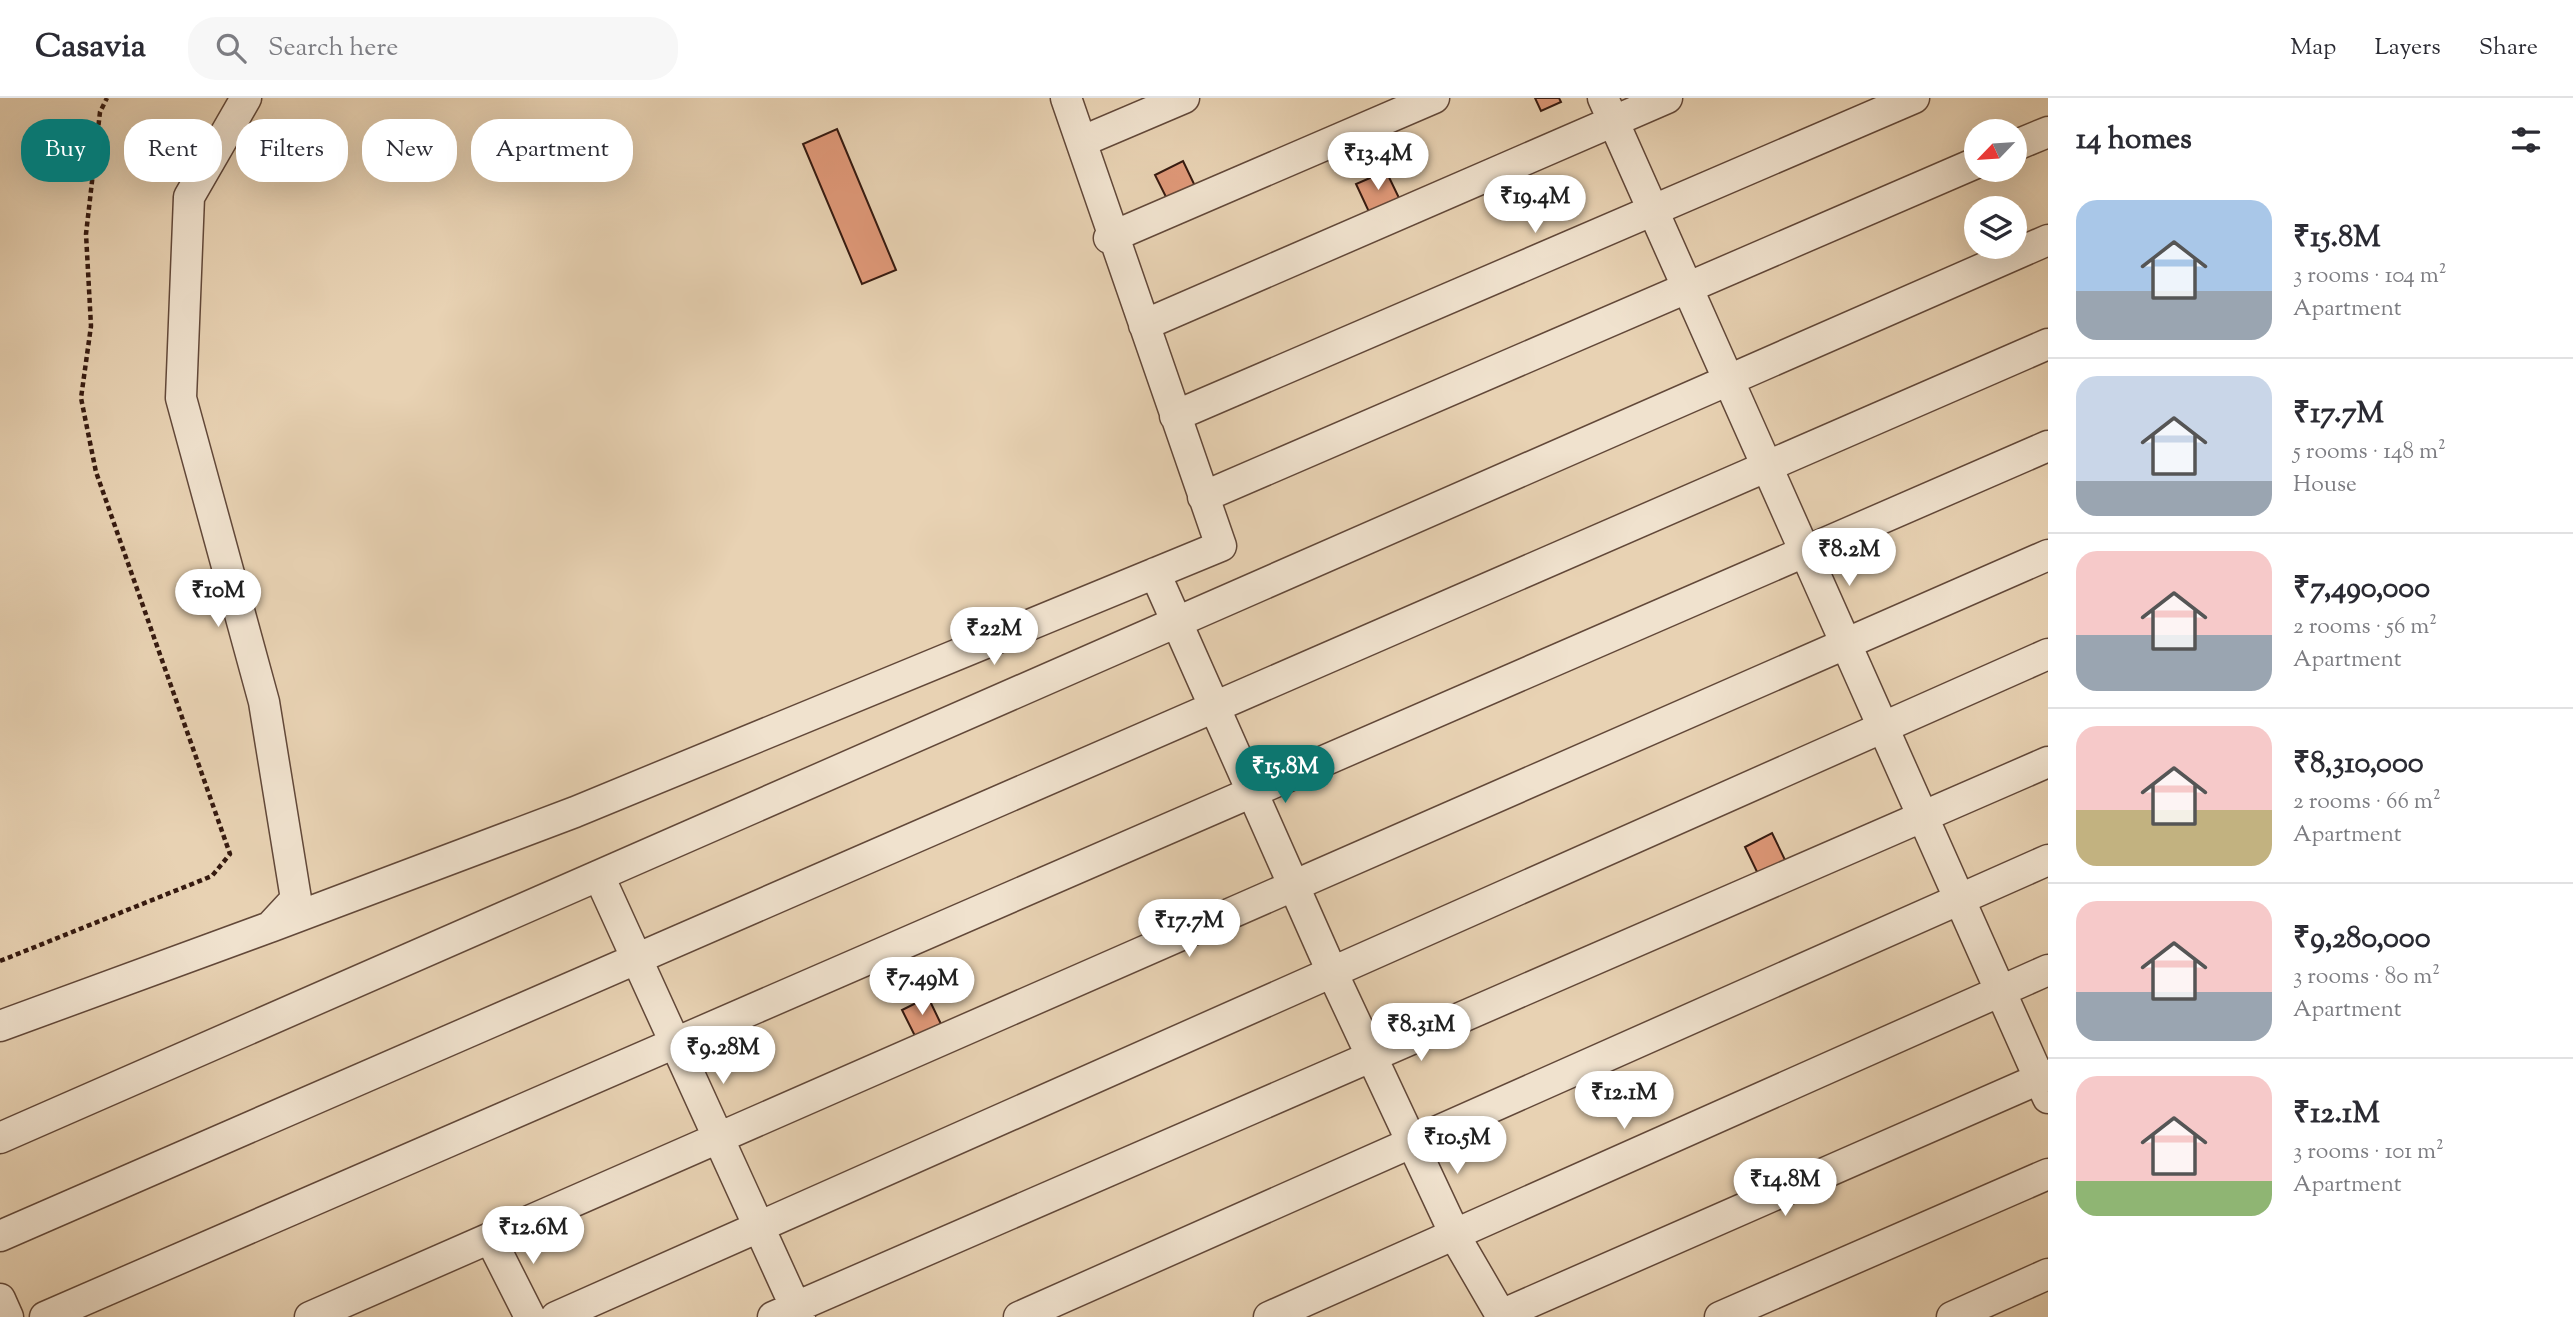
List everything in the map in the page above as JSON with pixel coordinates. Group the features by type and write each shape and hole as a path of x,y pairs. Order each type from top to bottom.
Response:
{"street":[{"path":"246,98 190,197 181,398 266,715 296,899 270,926"},
{"path":"0,1026 575,812 1221,546 1111,237 1083,141 1066,98"},
{"path":"1083,141 1184,98"},
{"path":"1111,237 1434,98"},
{"path":"1144,325 1608,110 1667,98"},
{"path":"1175,416 1914,98"},
{"path":"1156,573 1332,972 1455,1234 1502,1316 2045,1084 2000,991 1608,110"},
{"path":"2027,141 2048,132"},
{"path":"1203,497 1964,168"},
{"path":"0,1138 2048,240"},
{"path":"0,1236 2048,344"},
{"path":"45,1317 677,1045 1251,791 2048,446"},
{"path":"310,1317 2048,555"},
{"path":"556,1317 2048,654"},
{"path":"599,876 760,1227 790,1314 2048,762"},
{"path":"1019,1317 2048,860"},
{"path":"1269,1317 2048,970"},
{"path":"1720,1317 2048,1174"},
{"path":"490,1238 530,1317"},
{"path":"1952,1317 2048,1274"},
{"path":"0,1299 8,1317"}],"path":[{"path":"0,961 212,876 230,854 96,472 81,398 90,326 86,234 100,113 107,98"}],"building":[{"path":"1535,98 1559,98 1561,102 1541,111"},
{"path":"837,129 896,270 862,284 803,144"},
{"path":"1183,161 1195,186 1167,199 1155,175"},
{"path":"1386,171 1400,200 1370,214 1356,184"},
{"path":"1772,833 1786,862 1759,876 1745,847"},
{"path":"928,997 941,1024 915,1036 902,1010"}]}
